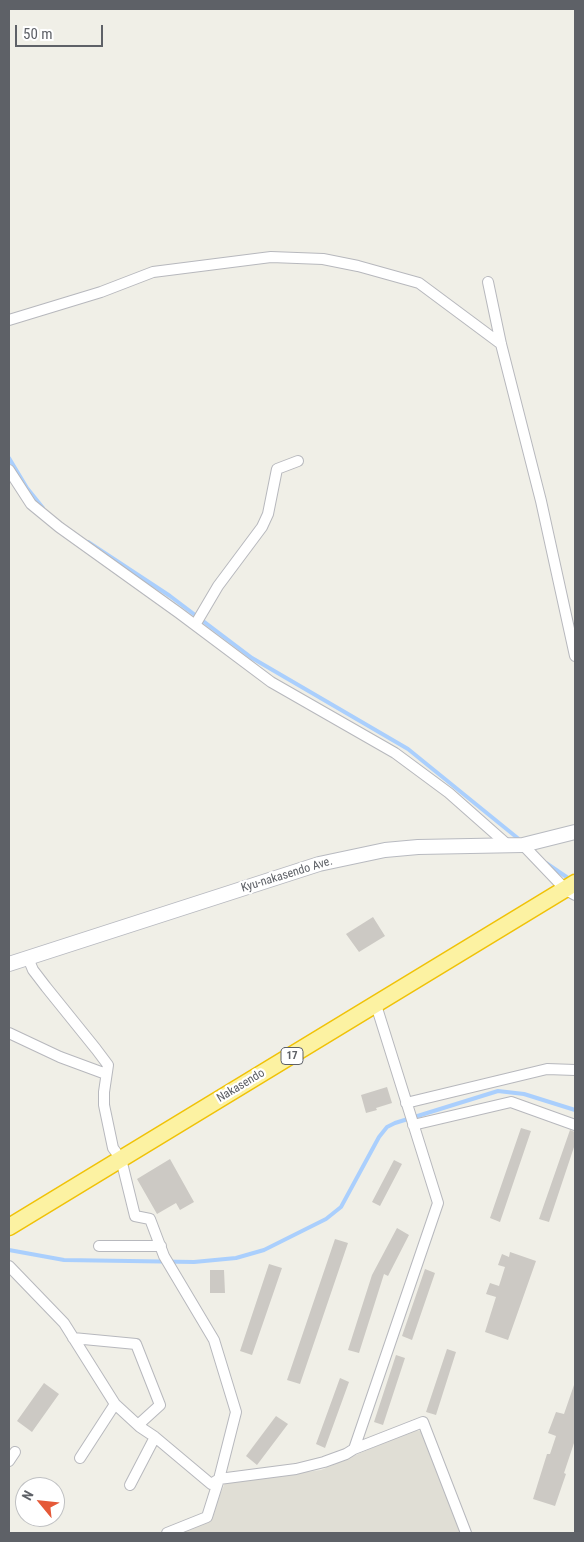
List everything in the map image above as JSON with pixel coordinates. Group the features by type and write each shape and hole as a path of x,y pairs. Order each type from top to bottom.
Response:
{"highway":[{"name":"Nakasendo","path":"9,1227 572,889"}],"main road":[{"name":"Kyu-nakasendo Ave.","path":"9,964 281,875 327,862 385,850 418,846 523,845 575,832"}],"street":[{"path":"9,320 101,292 152,272 271,257 323,259 358,266 419,283 501,344"},
{"path":"488,282 501,344 541,501 575,656"},
{"path":"195,625 218,586 262,527 268,514 277,469 298,461"},
{"path":"9,470 31,504 59,527 271,682 395,753 449,793 508,846"},
{"path":"523,845 572,889"},
{"path":"28,958 33,970 108,1065 104,1105 113,1148 121,1159 135,1216 150,1219 162,1251 214,1340 236,1412 207,1517 167,1533"},
{"path":"354,1449 438,1203 376,1005"},
{"path":"9,1033 60,1057 106,1074"},
{"path":"407,1107 547,1069 575,1070"},
{"path":"413,1125 511,1102 575,1126"},
{"path":"98,1246 162,1251"},
{"path":"9,1266 64,1323 115,1404 211,1484 219,1479 324,1462 423,1422 466,1533"},
{"path":"74,1338 136,1344 160,1405 138,1425"},
{"path":"80,1458 115,1404"},
{"path":"130,1484 155,1437"},
{"path":"9,1461 14,1452"}],"shaded area":[{"path":"414,1430 423,1431 460,1533 179,1533 208,1522 225,1483 321,1470"}],"building":[{"path":"373,917 385,936 359,952 346,934"},
{"path":"387,1087 392,1103 366,1113 361,1095"},
{"path":"521,1128 531,1131 500,1222 490,1218"},
{"path":"570,1130 575,1132 575,1144 549,1222 539,1219"},
{"path":"170,1159 194,1202 180,1210 176,1203 157,1214 137,1179"},
{"path":"394,1160 402,1164 380,1206 372,1202"},
{"path":"397,1228 409,1235 388,1276 384,1274 359,1353 348,1350 372,1275"},
{"path":"335,1239 348,1243 300,1384 287,1380"},
{"path":"510,1252 536,1261 508,1340 485,1332 496,1297 486,1294 490,1283 499,1286 505,1267 498,1265 502,1254 509,1257"},
{"path":"269,1264 282,1268 252,1355 240,1351"},
{"path":"425,1269 435,1273 412,1340 402,1336"},
{"path":"210,1270 224,1270 225,1293 210,1293"},
{"path":"447,1349 456,1352 436,1415 426,1412"},
{"path":"396,1355 405,1358 383,1425 374,1422"},
{"path":"340,1378 349,1382 325,1448 316,1444"},
{"path":"44,1383 59,1394 32,1432 17,1421"},
{"path":"574,1385 575,1440 555,1506 533,1499 547,1454 550,1454 556,1436 548,1433 556,1412 564,1414"},
{"path":"276,1416 288,1424 257,1465 246,1456"}],"waterway":[{"path":"9,458 27,488 43,508"},
{"path":"88,542 170,596 252,658 408,749 520,840"},
{"path":"546,863 571,880"},
{"path":"9,1250 64,1260 194,1262 236,1258 264,1250 326,1219 341,1207 379,1137 387,1127 395,1123 498,1091 524,1094 575,1110"}]}
